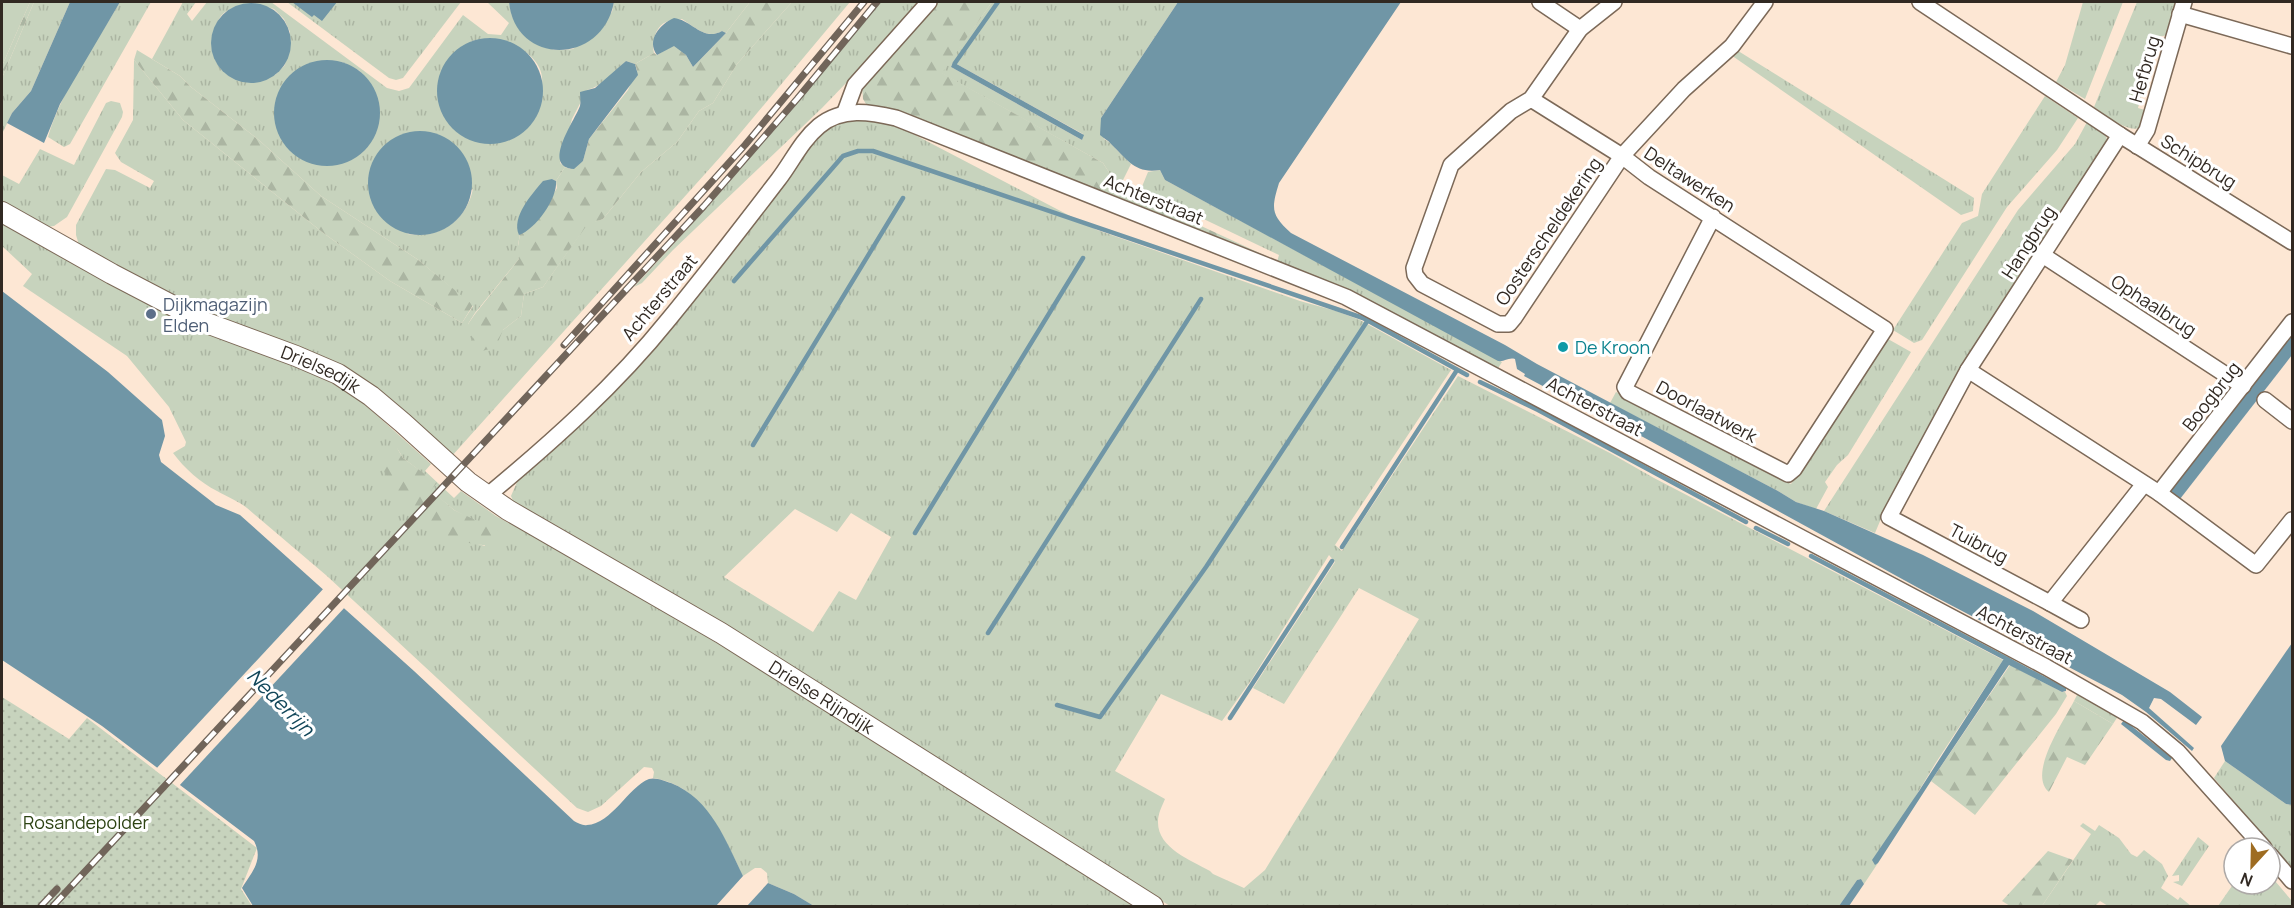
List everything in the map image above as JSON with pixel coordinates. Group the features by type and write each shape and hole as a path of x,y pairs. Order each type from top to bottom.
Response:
{"street":[{"path":"845,112 855,85 929,2"},
{"path":"1540,2 1580,29"},
{"path":"1614,2 1580,29 1531,99 1622,156"},
{"name":"Deltawerken","path":"1764,2 1732,46 1660,113 1622,156 1649,177 1885,329"},
{"name":"Schipbrug","path":"1920,2 2137,146 2292,242"},
{"path":"2182,8 2292,46"},
{"name":"Hefbrug","path":"2137,146 2147,130 2182,8"},
{"name":"Oosterscheldekering","path":"1531,99 1511,111 1451,165 1414,268 1415,275 1422,284 1498,324 1509,324 1622,156"},
{"name":"Achterstraat","path":"487,496 560,435 668,321 780,177 803,142 820,124 845,112 868,111 896,118 1346,297 2025,655 2121,709 2142,722 2178,752 2253,836"},
{"name":"Hangbrug","path":"1889,517 1968,370 2120,135"},
{"name":"Drielsedijk","path":"2,212 112,274 204,322 338,374 371,396 468,482 487,496"},
{"name":"Doorlaatwerk","path":"1713,217 1626,383 1625,387 1628,392 1788,474 1794,469 1885,329"},
{"name":"Ophaalbrug","path":"2043,256 2243,386"},
{"name":"Boogbrug","path":"2159,493 2292,322"},
{"path":"1968,370 2159,493 2256,564 2292,520"},
{"path":"2265,400 2292,421"},
{"path":"2050,603 2144,484"},
{"name":"Drielse Rijndijk","path":"487,496 530,524 731,639 1153,906"},
{"name":"Tuibrug","path":"1889,517 2081,620"},
{"path":"2282,869 2292,881"}],"green space":[{"path":"2,2 30,2 2,66"},
{"path":"30,2 34,2 2,78 2,66"},
{"path":"34,2 70,2 31,91 12,113 2,134 2,78"},
{"path":"120,2 151,2 70,144 64,147 48,137 54,119 70,85"},
{"path":"183,2 196,2 187,14 192,21 207,2 271,2 387,88 399,91 409,88 463,15 488,34 501,35 509,23 487,2 509,2 512,16 521,32 554,50 564,50 573,49 612,12 614,2 750,2 726,33 722,31 706,33 682,19 662,24 655,35 654,53 635,64 626,61 603,82 587,90 572,119 560,163 565,167 556,181 552,179 519,235 519,259 468,324 503,330 521,316 524,294 543,287 587,224 603,219 641,172 677,142 699,111 713,103 737,64 792,2 850,2 722,155 451,457 394,406 222,322 79,245 76,225 106,169 115,170 150,188 154,181 121,162 115,153 133,120 134,60 183,120 322,232 390,281 462,323 473,306 417,259 321,196 260,141 180,76 152,59","holes":["254,3 274,9 284,19 290,32 285,65 275,75 229,76 218,65 212,47 216,26 220,17 233,8","490,38 507,42 525,51 538,65 542,83 539,95 524,131 509,140 481,143 464,136 450,125 438,91 441,73 472,41","342,62 360,71 378,126 370,142 358,154 344,161 326,165","473,189 464,210 450,225 430,234 407,234"]},
{"path":"287,2 461,2 403,78 396,80 389,78"},
{"path":"750,2 792,2 737,64 713,103 699,111 677,142 641,172 603,219 587,225 543,287 524,294 521,316 503,330 496,347 479,352 470,343 475,332 468,324 519,259 517,252 520,234 537,220 557,188 556,181 565,167 570,169 583,161 589,139 628,90 637,70 635,64 674,45 686,55 693,67 726,33"},
{"path":"881,2 924,2 822,108 673,250 642,283 634,287 711,203"},
{"path":"936,2 992,2 942,73 1103,163 1119,188 1266,256 1265,260 866,104 863,99 862,86"},
{"path":"992,2 1178,2 1101,118 1104,139 1131,164 1119,188 1103,163 941,73","holes":["953,62 1083,134 1082,140 951,67"]},
{"path":"2083,2 2123,2 2085,99 2056,82 2065,65"},
{"path":"2137,2 2177,2 2169,35 2156,37 2138,108 2148,111 2143,125 2132,129 2118,123 2094,107"},
{"path":"1735,49 1974,198 1973,211 1961,215 1731,55"},
{"path":"137,50 180,76 260,141 321,196 417,259 473,305 462,323 390,281 322,232 183,120 134,60"},
{"path":"2045,96 2078,118 2057,150 2007,207 1922,340 1914,343 1893,330 1962,223 1978,216 1982,194"},
{"path":"111,101 120,103 122,117 67,217 54,226 47,227 2,205 2,175 19,184 40,149 74,165 106,103"},
{"path":"865,117 892,123 1097,230 1360,320 1451,370 1335,545 1342,551 1458,376 1610,453 2003,660 1935,764 1864,884 1861,879 1857,880 1839,906 1170,906 955,771 514,503 511,496 517,482 567,436 826,125","holes":["795,509 837,532 851,513 891,537 856,600 839,591 813,632 724,577","1329,555 1335,562 1253,688 1284,704 1359,588 1419,619 1265,870 1244,888 1213,874 1169,846 1159,830 1158,821 1165,799 1115,771 1161,694 1222,721 1252,679"]},
{"path":"2087,122 2106,135 2107,141 1883,514 1875,533 1824,511 2018,210 2075,144"},
{"path":"1160,170 1165,180 1502,362 1497,370 1276,265 1279,255 1141,189 1148,172"},
{"path":"2,220 331,380 361,401 431,464 425,471 454,498 461,491 496,516 655,603 1142,906 814,906 768,883 767,873 761,868 755,868 743,876 710,815 686,791 671,783 653,778 652,768 644,767 601,806 588,812 577,808 327,576 247,508 211,488 188,470 173,453 185,446 186,442 169,407 127,356 23,286 32,274 2,246","holes":["397,448 403,458 436,483 430,490 454,510 476,522 485,546 439,533"]},
{"path":"1888,339 1911,352 1848,455 1837,465 1825,482 1828,487 1816,509 1796,502 1610,403 1616,392 1791,484"},
{"path":"396,447 403,458 437,483 431,490 454,510 505,534 499,545 470,543 449,538 430,529 416,518 398,496 380,462"},
{"path":"2010,665 2065,692 2067,696 2056,714 1975,815 1931,781"},
{"path":"2082,692 2120,713 2113,724 2074,701"},
{"name":"Rosandepolder","path":"2,697 69,739 87,718 257,848 241,889 252,906 2,906"},
{"path":"2074,701 2113,724 2085,765 2067,757 2049,792 2043,784 2042,773 2045,761 2056,734"},
{"path":"2225,761 2286,804 2292,805 2292,870 2282,858 2282,836 2263,836 2214,778"},
{"path":"2083,823 2095,831 2099,825 2119,838 2131,854 2137,857 2144,850 2162,864 2168,876 2161,888 2178,900 2180,897 2191,906 2108,906 2100,901 2095,906 2042,906 2091,834 2080,826"},
{"path":"2198,837 2209,846 2182,886 2173,882 2179,881 2179,875 2172,876"},
{"path":"2048,851 2073,860 2042,906 2010,906 2002,901"},
{"path":"2282,889 2292,901 2292,906 2218,906 2225,896 2282,896"}],"water":[{"path":"70,2 120,2 60,104 44,143 7,123 12,113 31,91"},
{"path":"292,2 337,2 322,21 314,15 312,17"},
{"path":"509,2 614,2 606,23 593,38 577,47 559,50 542,47 526,38 515,23"},
{"path":"1178,2 1401,2 1279,183 1274,211 1291,233 1796,502 1824,511 1923,555 2033,611 2170,692 2202,717 2196,725 2161,699 2154,698 2149,708 2194,748 2192,751 2122,695 1924,591 1643,437 1524,376 1525,374 1517,369 1515,359 1498,361 1165,180 1160,170 1144,170 1127,160 1100,135 1101,118"},
{"path":"251,3 266,6 279,15 288,28 291,43 288,58 279,71 266,80 251,83 236,80 223,71 214,58 211,43 214,28 223,15 236,6"},
{"path":"674,18 709,34 722,31 726,33 693,67 686,55 674,46 657,55 654,49 656,33"},
{"path":"490,38 510,42 527,54 539,71 543,91 539,111 527,128 510,140 490,144 470,140 453,128 441,111 437,91 441,71 453,54 470,42"},
{"path":"327,60 347,64 364,76 376,93 380,113 376,133 364,150 347,162 327,166 307,162 290,150 278,133 274,113 278,93 290,76 307,64"},
{"path":"626,61 635,64 638,75 589,139 583,161 574,169 565,166 560,161 560,152 580,106 580,92 595,88"},
{"path":"953,62 1084,135 1082,140 951,67"},
{"path":"420,131 440,135 457,146 468,163 472,183 468,203 457,220 440,231 420,235 400,231 383,220 372,203 368,183 372,163 383,146 400,135"},
{"path":"552,179 556,181 556,188 549,204 532,227 519,235 518,221 524,206 543,181"},
{"name":"Nederrijn","path":"2,291 108,372 162,420 165,436 159,455 161,462 216,505 240,515 414,671 574,821 584,825 596,823 612,812 641,783 649,779 663,780 685,790 707,810 716,822 743,876 716,906 253,906 242,888 256,866 258,854 254,841 102,726 2,660"},
{"path":"2292,332 2292,355 2180,499 2174,498 2170,492"},
{"path":"2292,643 2292,805 2286,804 2225,761 2221,746"},
{"path":"2008,657 2066,688 2066,691 2062,692 2009,665 1875,865 1872,860 2003,660"},
{"path":"2124,720 2172,758 2170,761 2121,724"},
{"path":"1861,879 1864,884 1849,906 1839,906 1857,880"},
{"path":"768,883 794,894 814,906 747,906"}],"pier":[{"path":"325,587 346,606 178,787 155,770"}],"waterway":[{"path":"955,63 998,2"},
{"path":"734,281 843,156 858,151 873,151 1363,318 1467,375"},
{"path":"753,445 903,198"},
{"path":"915,533 1083,258"},
{"path":"988,633 1201,299"},
{"path":"1057,705 1100,717 1206,567 1368,320"},
{"path":"1342,547 1457,370"},
{"path":"1480,382 1538,410 1746,522"},
{"path":"1756,528 1788,544"},
{"path":"1811,556 2007,659"},
{"path":"1230,718 1332,561"}],"railway":[{"path":"564,345 745,145 864,2"},
{"path":"53,906 704,206 877,2"},
{"path":"41,906 57,889"}],"place":[{"name":"Dijkmagazijn Elden","path":"151,314"},
{"name":"De Kroon","path":"1563,347"}]}
